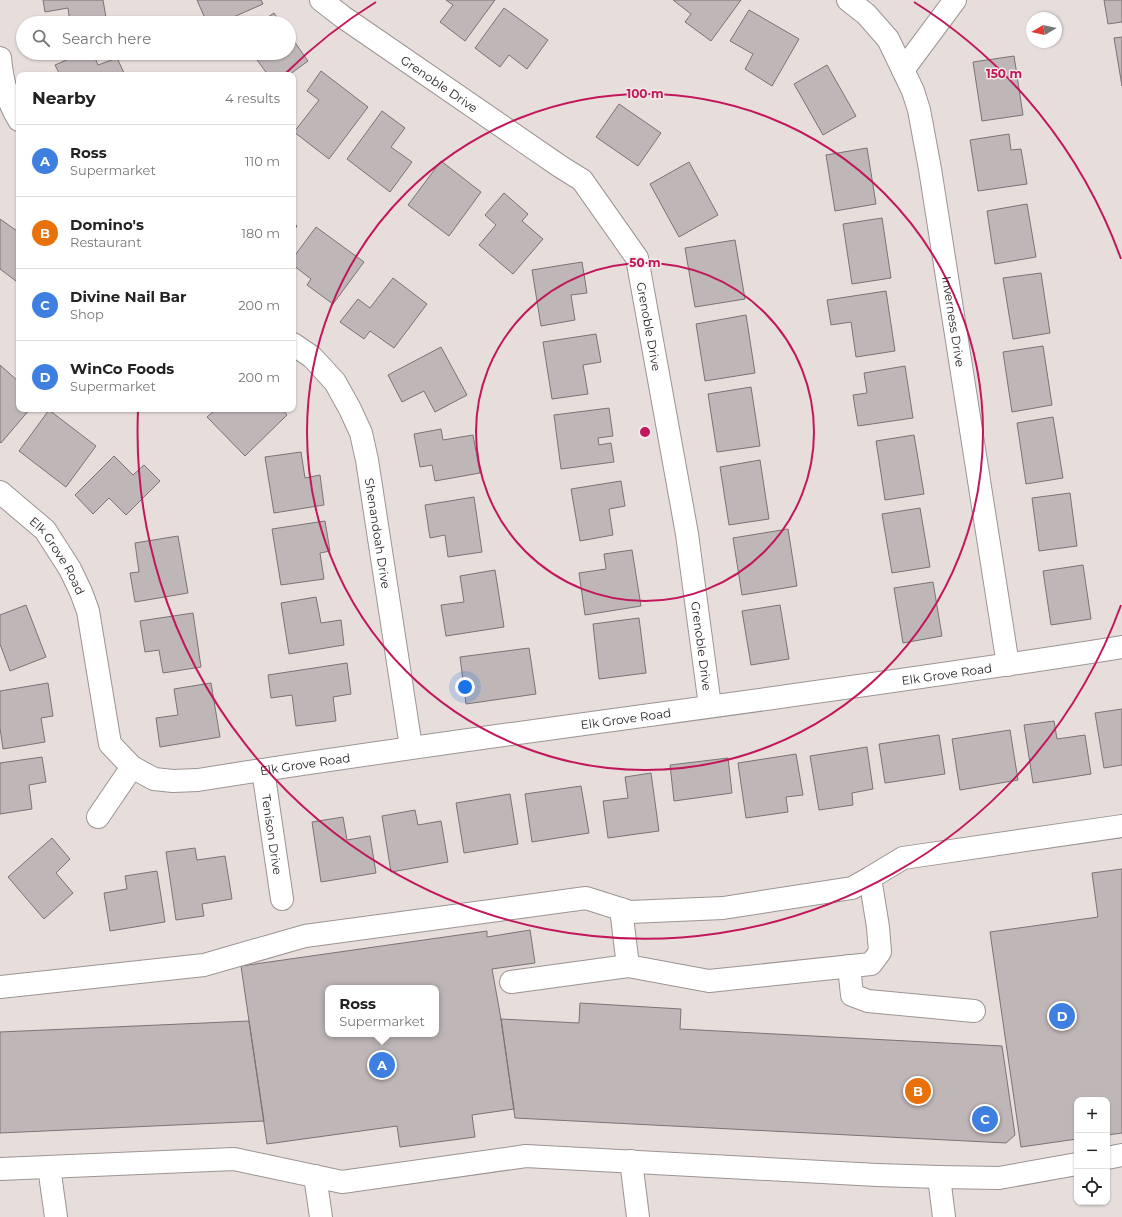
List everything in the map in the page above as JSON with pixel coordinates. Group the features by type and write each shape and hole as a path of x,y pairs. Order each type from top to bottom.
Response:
{"street":[{"name":"Grenoble Drive","path":"321,0 343,17 582,180 637,258 687,534 710,706"},
{"name":"Inverness Drive","path":"848,0 866,14 888,40 913,91 919,110 930,169 1008,665"},
{"path":"903,70 955,0"},
{"path":"0,58 5,89 16,116"},
{"name":"Shenandoah Drive","path":"296,346 312,357 335,382 361,433 367,460 411,747"},
{"name":"Elk Grove Road","path":"0,492 45,530 70,568 88,611 110,744 132,767 154,779 198,780 411,747 1008,665 1122,647"},
{"path":"98,817 132,767"},
{"name":"Tenison Drive","path":"263,770 282,899"},
{"path":"0,987 204,965 305,936 586,898 630,912 723,908 852,888 903,858 1122,826"},
{"path":"511,982 628,966 709,981 871,964 880,952 878,926 870,878"},
{"path":"621,909 628,966"},
{"path":"849,966 852,995 868,1001 974,1011"},
{"path":"1110,1157 1122,1155"},
{"path":"0,1169 234,1159 342,1182 526,1156 877,1175 999,1178 1074,1165"},
{"path":"631,1161 638,1217"},
{"path":"49,1167 56,1217"},
{"path":"315,1176 321,1217"},
{"path":"939,1177 944,1217"}],"building":[{"path":"43,0 103,0 106,16 69,16 68,8 45,12"},
{"path":"197,0 261,0 263,4 236,16 204,16"},
{"path":"446,0 495,0 465,41 440,22 453,5"},
{"path":"673,0 741,0 711,41 685,22 691,14"},
{"path":"1104,0 1122,0 1122,22 1108,24"},
{"path":"504,8 548,40 527,69 509,55 500,67 475,48"},
{"path":"749,10 799,39 772,86 745,69 753,54 730,41"},
{"path":"1122,37 1122,86 1114,38"},
{"path":"296,44 308,61 293,72 266,72 257,60 296,60"},
{"path":"1014,56 1023,115 982,121 973,62"},
{"path":"67,60 96,60 98,65 112,60 118,60 124,72 58,72 55,65"},
{"path":"827,65 856,116 823,135 794,84"},
{"path":"321,71 368,107 329,159 296,134 296,129 319,100 307,91"},
{"path":"619,104 661,133 638,166 596,137"},
{"path":"382,111 405,128 391,147 412,162 390,192 347,159"},
{"path":"1009,134 1011,150 1021,149 1027,184 978,191 970,140"},
{"path":"867,148 876,204 835,211 826,155"},
{"path":"441,161 481,192 449,236 408,205"},
{"path":"689,162 718,215 679,237 650,184"},
{"path":"504,193 528,214 522,221 543,239 513,274 479,245 496,225 485,215"},
{"path":"1027,204 1036,257 995,264 987,211"},
{"path":"882,218 891,278 852,284 843,224"},
{"path":"0,219 16,230 16,281 0,269"},
{"path":"316,227 364,262 333,304 307,285 311,279 296,267 296,254"},
{"path":"735,240 745,299 695,307 685,248"},
{"path":"582,262 587,293 571,295 575,320 541,326 532,270"},
{"path":"1041,273 1050,333 1013,339 1003,278"},
{"path":"393,278 427,304 394,348 370,331 364,339 340,322 358,299 370,308"},
{"path":"886,291 895,351 856,357 851,322 831,325 827,300"},
{"path":"746,315 755,373 705,381 696,324"},
{"path":"596,334 601,362 583,365 588,394 552,399 543,342"},
{"path":"1043,346 1052,405 1012,412 1003,352"},
{"path":"441,347 467,395 435,412 424,391 402,402 388,375"},
{"path":"0,365 16,379 16,412 27,412 1,443"},
{"path":"905,366 913,418 858,426 853,395 867,393 864,373"},
{"path":"751,387 760,446 717,452 708,394"},
{"path":"609,408 613,436 598,438 599,445 611,443 614,462 561,469 554,415"},
{"path":"48,412 52,412 96,446 66,487 19,451"},
{"path":"213,412 284,412 287,415 245,456 207,417"},
{"path":"1053,417 1063,478 1026,484 1017,423"},
{"path":"441,429 443,440 473,435 480,473 435,481 432,465 420,467 414,434"},
{"path":"914,435 924,494 885,500 876,441"},
{"path":"301,452 305,478 320,475 324,505 274,513 265,457"},
{"path":"114,456 133,475 144,465 160,481 126,515 109,498 93,514 75,495"},
{"path":"760,460 769,519 729,525 720,467"},
{"path":"621,481 625,506 609,509 613,535 580,541 571,489"},
{"path":"1070,493 1077,546 1039,551 1032,498"},
{"path":"474,497 482,552 448,557 445,535 430,538 425,505"},
{"path":"920,508 930,567 892,573 882,514"},
{"path":"325,521 330,551 320,553 324,579 281,585 272,529"},
{"path":"788,529 797,586 742,595 733,538"},
{"path":"178,536 188,593 135,602 130,573 139,572 135,543"},
{"path":"632,550 641,606 585,615 579,573 606,569 604,554"},
{"path":"1083,565 1091,619 1051,625 1043,571"},
{"path":"495,570 504,627 446,636 441,605 464,602 460,576"},
{"path":"933,582 942,636 903,643 894,588"},
{"path":"316,597 321,623 341,620 344,645 289,654 281,603"},
{"path":"26,605 46,657 10,671 0,644 0,615"},
{"path":"780,605 789,659 751,665 742,611"},
{"path":"193,613 201,667 163,673 159,650 145,652 140,621"},
{"path":"639,618 646,673 599,679 593,624"},
{"path":"529,648 536,694 466,704 460,657"},
{"path":"347,663 351,694 333,697 336,721 296,726 292,695 271,698 268,675"},
{"path":"48,683 53,716 41,718 45,742 3,749 0,728 0,691"},
{"path":"211,683 220,737 160,747 156,718 178,715 174,689"},
{"path":"1122,709 1122,765 1104,768 1095,713"},
{"path":"1054,721 1057,739 1085,735 1091,774 1033,783 1024,725"},
{"path":"1010,730 1018,780 960,790 952,739"},
{"path":"939,735 945,774 885,783 879,744"},
{"path":"867,747 873,789 852,793 853,805 819,810 810,756"},
{"path":"796,754 803,795 786,797 788,812 746,818 738,763"},
{"path":"42,757 46,782 29,785 32,809 0,814 0,763"},
{"path":"728,758 732,793 674,801 670,765"},
{"path":"651,773 659,831 608,838 603,801 628,798 625,777"},
{"path":"581,786 589,833 532,842 525,794"},
{"path":"510,794 518,844 464,853 456,803"},
{"path":"415,810 418,825 441,821 448,862 391,872 382,816"},
{"path":"343,817 347,840 370,836 376,873 321,882 312,822"},
{"path":"52,838 70,859 56,873 73,893 44,919 8,877"},
{"path":"195,848 197,860 225,856 232,899 202,904 204,916 176,920 166,852"},
{"path":"1122,869 1122,1133 1110,1135 1110,1097 1074,1097 1074,1139 1021,1147 990,932 1098,917 1092,873"},
{"path":"157,871 165,922 110,931 104,893 127,889 125,876"},
{"path":"530,930 535,963 492,969 514,1109 472,1115 475,1137 400,1147 397,1126 267,1144 241,966 487,931 487,937"},
{"path":"580,1003 681,1009 680,1029 1002,1046 1015,1135 1006,1143 515,1118 501,1019 579,1023"},
{"path":"249,1021 264,1121 0,1133 0,1032"}],"place":[{"name":"WinCo Foods","path":"1062,1016"},
{"name":"Ross","path":"382,1065"},
{"name":"Domino's","path":"918,1091"},
{"name":"Divine Nail Bar","path":"985,1119"}]}
